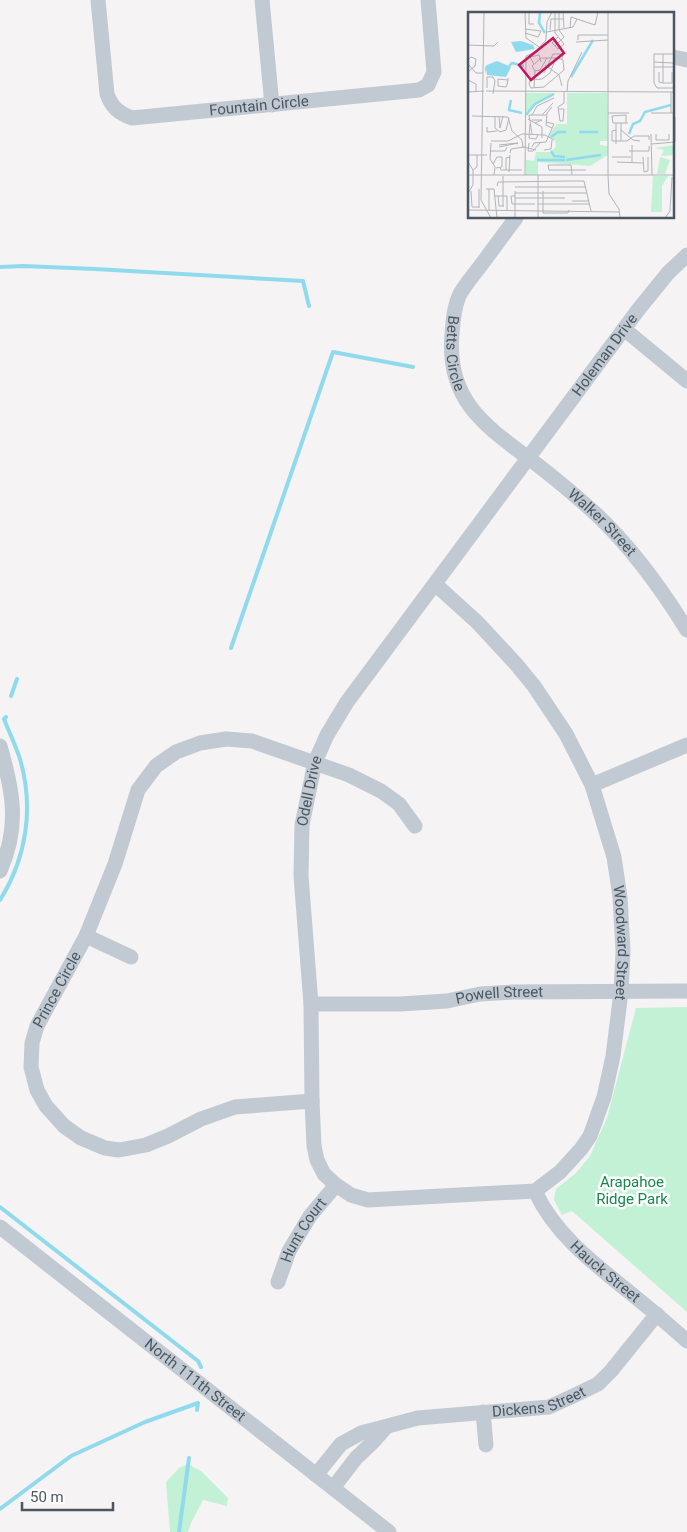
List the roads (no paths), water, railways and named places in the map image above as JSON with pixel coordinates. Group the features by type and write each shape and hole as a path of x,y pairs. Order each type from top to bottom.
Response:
{"street":[{"name":"Fountain Circle","path":"98,0 106,94 111,105 121,113 132,118 419,90 428,85 434,72 428,0"},
{"path":"262,0 272,105"},
{"path":"674,57 687,60"},
{"name":"Betts Circle","path":"497,434 476,416 463,397 454,368 451,344 453,319 460,294 515,219"},
{"name":"Holeman Drive","path":"528,458 638,310 668,273 687,255"},
{"path":"624,329 687,380"},
{"name":"Walker Street","path":"497,434 554,477 597,515 636,557 674,608 687,630"},
{"name":"Odell Drive","path":"336,1185 324,1174 317,1160 314,1146 311,1004 301,876 302,825 315,762 327,735 347,702 528,458"},
{"name":"Woodward Street","path":"435,584 478,622 516,664 534,686 566,734 592,785 614,857 620,897 623,951 621,992 613,1056 604,1097 590,1136 581,1149 560,1172 536,1190"},
{"name":"Prince Circle","path":"312,1100 235,1107 201,1119 146,1145 123,1150 105,1148 81,1138 64,1126 46,1106 37,1090 31,1067 32,1043 37,1026 86,936 115,864 138,790 156,766 176,752 200,743 226,739 252,741 349,774 381,791 399,804 415,826"},
{"path":"592,785 687,745"},
{"path":"0,746 14,809 13,831 0,871"},
{"path":"86,936 131,956"},
{"name":"Powell Street","path":"311,1004 400,1004 447,1001 480,994 513,992 687,991"},
{"path":"336,1185 351,1195 368,1200 536,1190"},
{"name":"Hunt Court","path":"278,1282 289,1251 310,1216 336,1185"},
{"name":"Hauck Street","path":"536,1190 542,1206 565,1236 594,1264 657,1314 687,1341"},
{"name":"North 111th Street","path":"0,1226 389,1532"},
{"name":"Dickens Street","path":"316,1475 341,1444 361,1433 418,1418 549,1407 571,1398 598,1384 611,1371 657,1314"},
{"path":"483,1412 486,1445"},
{"path":"333,1488 356,1458 386,1427"}],"waterway":[{"path":"0,267 95,269 303,281 309,306"},
{"path":"231,648 333,352 413,367"},
{"path":"11,696 17,679"},
{"path":"0,900 9,884 22,849 27,813 24,777 18,754 4,719 6,717"},
{"path":"0,1207 198,1361 201,1367"},
{"path":"0,1509 71,1456 145,1422 198,1403 197,1410"},
{"path":"179,1532 189,1458"}],"park label":[{"name":"Arapahoe Ridge Park","path":"632,1190"}]}
